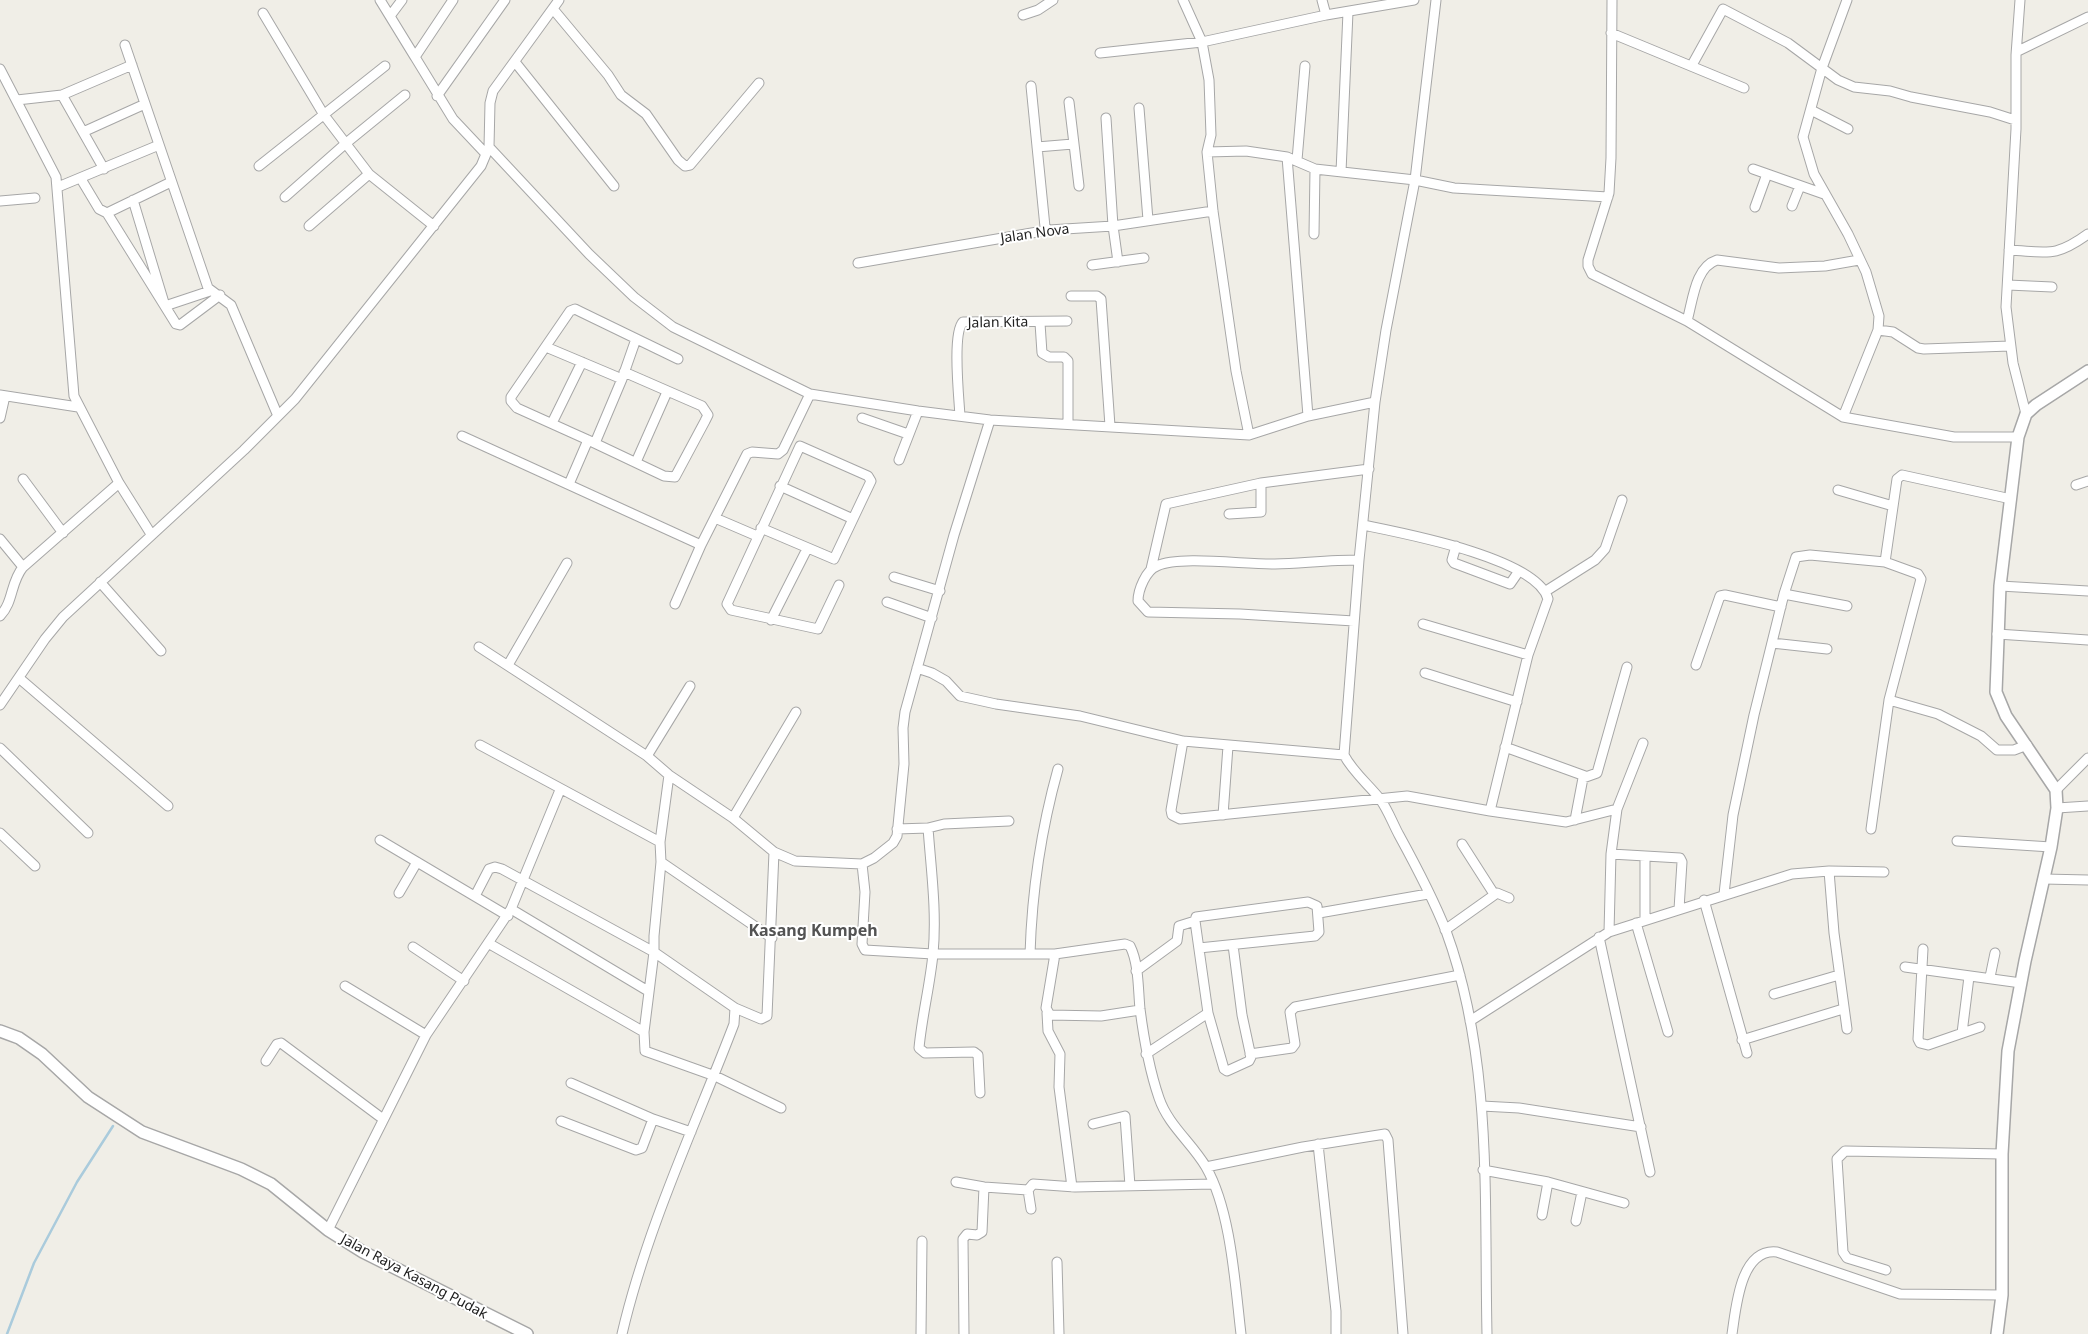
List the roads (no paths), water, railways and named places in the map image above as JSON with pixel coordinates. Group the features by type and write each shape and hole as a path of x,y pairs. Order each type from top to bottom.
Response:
{"street":[{"path":"380,0 437,96 453,119 488,150 589,254 650,309 673,327 810,394 918,412 990,420 1250,436 1308,416 1374,402"},
{"path":"390,16 402,0"},
{"path":"415,57 453,0"},
{"path":"437,96 505,0"},
{"path":"0,705 45,639 63,617 295,399 434,226 481,166 488,150 490,103 493,91 558,0"},
{"path":"1023,15 1038,10 1052,0"},
{"path":"1183,0 1202,42 1209,80 1211,135 1207,152 1213,211 1236,371 1250,436"},
{"path":"1322,0 1326,15"},
{"path":"1100,53 1202,42 1326,15 1414,0"},
{"path":"1436,0 1415,180 1374,402 1359,560 1344,755 1355,771 1380,799 1445,930 1460,975 1470,1021 1482,1106 1487,1334"},
{"path":"1612,0 1611,158 1608,196 1588,260 1588,266 1592,274 1687,320 1843,417 1954,437 2018,437"},
{"path":"1843,417 1878,330 1879,316 1873,293 1848,234 1824,194 1806,154 1803,137 1822,68 1847,0"},
{"path":"2020,0 2006,307 2010,346 2026,414"},
{"path":"553,8 608,75 621,95 646,114 678,160 685,166 690,165 759,83"},
{"path":"1692,65 1722,9 1788,43 1838,80 1854,87 1890,91 1911,97 1990,112 2015,120"},
{"path":"1341,172 1348,12"},
{"path":"264,13 324,115 344,144 369,174 434,226"},
{"path":"2018,51 2088,18"},
{"path":"1611,33 1744,88"},
{"path":"125,45 205,282 210,291 220,295 231,305 278,416"},
{"path":"514,62 614,186"},
{"path":"16,100 62,95 132,65"},
{"path":"259,166 385,66"},
{"path":"1297,160 1305,66"},
{"path":"0,69 53,168 58,187 74,396 78,407 119,482 151,534"},
{"path":"1031,86 1045,227 1049,230"},
{"path":"62,95 104,169"},
{"path":"285,197 344,144 405,95"},
{"path":"1069,102 1079,186"},
{"path":"83,132 145,104"},
{"path":"1139,108 1148,220"},
{"path":"1811,110 1848,129"},
{"path":"1106,118 1113,226 1118,262"},
{"path":"1037,147 1074,144"},
{"path":"58,187 159,145"},
{"path":"1207,152 1246,151 1287,157 1315,169 1415,180 1454,188 1608,196"},
{"path":"1287,157 1308,416"},
{"path":"1314,234 1315,169"},
{"path":"1753,169 1824,194"},
{"path":"309,226 369,174"},
{"path":"1755,207 1767,174"},
{"path":"81,179 99,209 107,213 172,320 180,324 220,295"},
{"path":"107,213 171,182"},
{"path":"1792,206 1800,186"},
{"path":"0,201 35,198"},
{"path":"133,200 165,306"},
{"name":"Jalan Nova","path":"858,263 1049,230 1113,226 1213,211"},
{"path":"2009,250 2057,252 2067,249 2088,234"},
{"path":"1092,265 1144,258"},
{"path":"1687,320 1702,269 1710,262 1718,260 1779,268 1825,266 1859,260"},
{"path":"2008,285 2052,287"},
{"path":"165,306 210,291"},
{"path":"1071,296 1097,296 1101,299 1110,426"},
{"path":"546,347 702,406 708,415 675,477 664,476 517,408 511,401 511,397 565,316 575,309 678,360"},
{"name":"Jalan Kita","path":"960,416 958,337 963,322 1040,323 1067,321"},
{"path":"1040,323 1042,353 1049,357 1064,357 1068,361 1068,424"},
{"path":"1878,330 1893,332 1918,348 1924,349 2010,346"},
{"path":"569,484 623,376 636,339"},
{"path":"552,423 582,362"},
{"path":"1997,1334 2002,1295 2002,1154 2008,1051 2051,846 2057,808 2056,790 2027,744 2006,716 1996,692 2000,586 2018,437 2026,414 2036,405 2088,371"},
{"path":"636,462 667,392"},
{"path":"675,604 701,546 747,454 752,452 778,454 783,450 810,394"},
{"path":"0,418 2,395 78,407"},
{"path":"899,460 918,412"},
{"path":"862,418 908,434"},
{"path":"479,646 648,756 669,775 733,818 774,852 800,862 862,864 874,858 893,843 897,829 904,764 902,728 954,535 990,420"},
{"path":"462,436 701,546"},
{"path":"761,528 834,559 871,478 803,445 798,448 757,536 727,604 731,610 818,629 839,585"},
{"path":"1354,621 1240,614 1148,612 1138,601 1138,593 1151,569 1166,504 1169,501 1261,483 1369,469"},
{"path":"1885,562 1897,479 1902,475 2011,499"},
{"path":"23,479 63,533"},
{"path":"2076,485 2088,481"},
{"path":"0,616 7,606 15,577 23,567 119,482"},
{"path":"1229,514 1261,512 1261,483"},
{"path":"780,486 853,519"},
{"path":"1838,490 1894,506"},
{"path":"1546,591 1595,560 1605,549 1622,500"},
{"path":"715,518 757,536"},
{"path":"1363,525 1437,540 1456,546 1519,571 1533,578 1546,591 1548,599 1528,655 1490,811"},
{"path":"0,539 23,567"},
{"path":"1456,546 1452,560 1454,564 1510,584 1519,571"},
{"path":"771,620 807,549"},
{"path":"1724,894 1733,815 1772,643 1784,594 1796,557 1810,555 1885,562 1918,574 1921,579 1889,700 1872,829"},
{"path":"1151,569 1165,563 1275,564 1322,560 1359,560"},
{"path":"508,665 567,563"},
{"path":"894,577 940,591"},
{"path":"100,582 161,651"},
{"path":"2000,586 2088,591"},
{"path":"1784,594 1847,606"},
{"path":"1696,666 1720,596 1725,595 1781,607"},
{"path":"887,602 932,618"},
{"path":"1423,624 1528,655"},
{"path":"1997,634 2088,640"},
{"path":"1772,643 1827,649"},
{"path":"1505,747 1585,776 1597,773 1627,667"},
{"path":"917,668 932,673 946,682 960,696 966,698 1080,716 1183,741 1344,755"},
{"path":"1425,673 1517,702"},
{"path":"20,678 168,806"},
{"path":"648,756 690,686"},
{"path":"1889,700 1938,714 1981,736 1998,750 2014,750 2027,744"},
{"path":"733,818 796,712"},
{"path":"1183,741 1175,783 1172,815 1180,819 1406,796 1566,822 1618,809"},
{"path":"1610,932 1611,854 1618,809 1643,743"},
{"path":"480,745 560,790 660,842"},
{"path":"1223,815 1228,746"},
{"path":"0,748 88,833"},
{"path":"2056,790 2088,758"},
{"path":"1030,954 1031,903 1044,820 1058,769"},
{"path":"669,775 660,842 661,862 654,952 644,1032 645,1051 715,1076 781,1108"},
{"path":"1575,820 1585,776"},
{"path":"328,1230 426,1035 510,912 560,790"},
{"path":"2057,808 2088,806"},
{"path":"897,829 928,828 944,824 1009,822"},
{"path":"928,828 933,898 933,954 922,1015 919,1048 926,1053 974,1052 978,1055 980,1092"},
{"path":"0,833 35,866"},
{"path":"380,840 475,896 510,912 648,991"},
{"path":"1957,841 2051,846"},
{"path":"1462,844 1494,894"},
{"path":"475,896 489,869 495,867 654,952 735,1008 761,1019 767,1016 772,938 774,852"},
{"path":"1611,854 1680,858 1679,910"},
{"path":"1645,856 1640,921 1668,1032"},
{"path":"399,893 417,862"},
{"path":"661,862 772,938"},
{"path":"862,864 865,892 862,944 865,950 933,954 1055,954 1125,944 1130,946 1136,971 1146,1054 1160,1100 1172,1122 1206,1167 1213,1184 1231,1253 1241,1334"},
{"path":"1829,871 1839,975 1847,1029"},
{"path":"1470,1021 1537,980 1599,937 1640,921 1792,874 1829,871 1884,872"},
{"path":"2044,879 2088,880"},
{"path":"1445,930 1494,894 1502,893 1509,898"},
{"path":"1318,913 1428,894"},
{"path":"1704,900 1747,1053"},
{"path":"1136,971 1177,941 1179,926 1195,920 1198,916 1308,902 1314,903 1318,913 1319,932 1315,936 1199,948"},
{"path":"1195,920 1208,1013 1224,1069 1227,1070 1250,1062 1233,945"},
{"path":"1599,937 1650,1172"},
{"path":"488,943 644,1032"},
{"path":"413,947 464,982"},
{"path":"1923,949 1918,1038 1920,1043 1928,1046 1980,1027"},
{"path":"1990,977 1995,952"},
{"path":"1055,954 1046,1008 1048,1031 1060,1054 1059,1087 1072,1187"},
{"path":"1905,967 1968,977 1990,977 2021,983"},
{"path":"1250,1054 1292,1048 1295,1044 1290,1012 1295,1008 1460,975"},
{"path":"1774,994 1839,975"},
{"path":"1962,1033 1968,977"},
{"path":"345,986 426,1035"},
{"path":"622,1334 630,1300 651,1238 734,1024 735,1008"},
{"path":"1742,1040 1843,1009"},
{"path":"1047,1013 1050,1015 1101,1016 1140,1010"},
{"path":"1146,1054 1208,1013"},
{"name":"Jalan Raya Kasang Pudak","path":"0,1031 19,1038 42,1054 88,1097 142,1132 240,1169 271,1184 328,1230 362,1252 527,1334"},
{"path":"266,1061 277,1044 281,1043 383,1119"},
{"path":"571,1083 653,1119 691,1132"},
{"path":"1482,1106 1519,1108 1641,1127"},
{"path":"1092,1124 1125,1116 1130,1186"},
{"path":"561,1121 636,1150 642,1148 653,1119"},
{"path":"1206,1167 1318,1144 1383,1133 1387,1136 1403,1334"},
{"path":"1318,1144 1334,1291 1336,1334"},
{"path":"1886,1270 1847,1258 1842,1252 1837,1159 1840,1154 1845,1151 2002,1154"},
{"path":"1483,1170 1548,1182 1624,1203"},
{"path":"956,1182 984,1187 1028,1190"},
{"path":"1542,1215 1548,1182"},
{"path":"1031,1209 1028,1190 1033,1184 1072,1187 1213,1184"},
{"path":"964,1334 963,1239 967,1234 977,1235 982,1232 984,1187"},
{"path":"1576,1221 1582,1192"},
{"path":"921,1334 922,1241"},
{"path":"1732,1334 1738,1292 1752,1262 1766,1252 1777,1252 1900,1294 2002,1295"},
{"path":"1057,1262 1059,1334"}],"waterway":[{"path":"7,1334 34,1263 77,1182 113,1126"}],"district":[{"name":"Kasang Kumpeh","path":"813,931"}]}
